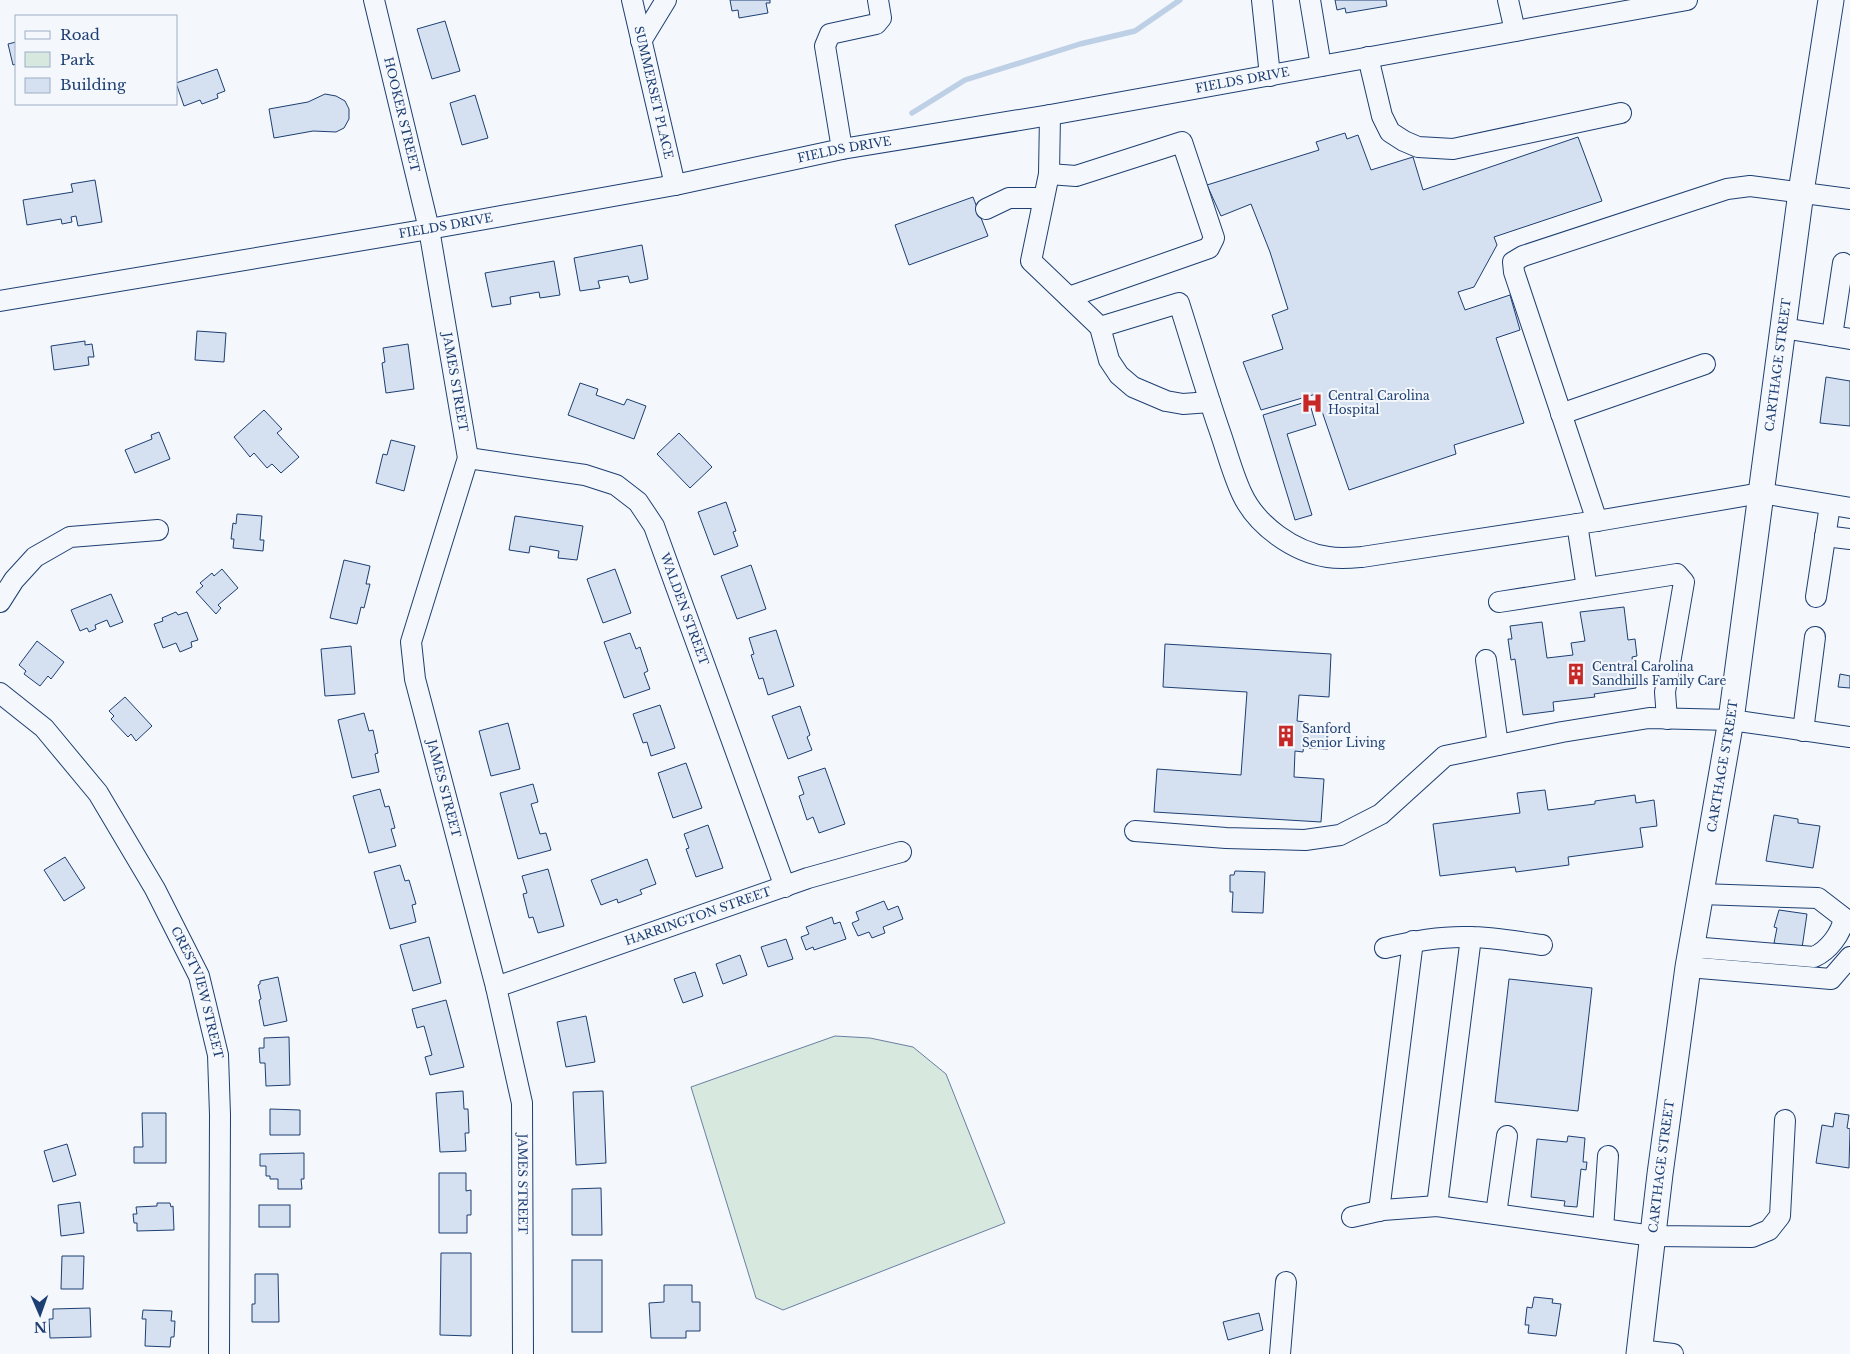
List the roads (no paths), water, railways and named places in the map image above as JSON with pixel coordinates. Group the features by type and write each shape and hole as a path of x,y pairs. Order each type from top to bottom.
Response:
{"main road":[{"name":"CARTHAGE STREET","path":"1639,1352 1652,1236 1690,957 1731,720 1801,192 1831,0"}],"street":[{"name":"HOOKER STREET","path":"374,0 429,229"},
{"name":"SUMMERSET PLACE","path":"632,0 675,185"},
{"path":"641,41 666,0"},
{"path":"1262,0 1270,76"},
{"path":"1310,0 1321,66"},
{"path":"1508,0 1515,31"},
{"name":"FIELDS DRIVE","path":"0,301 429,229 675,185 842,149 1050,115 1687,0"},
{"path":"842,149 825,46 830,34 876,24 879,9"},
{"path":"1368,57 1382,116 1390,132 1418,147 1453,149 1621,113"},
{"path":"1050,115 1049,174 1031,261 1100,326 1109,360 1119,375 1133,387 1166,401 1183,404 1210,402"},
{"path":"1049,174 1076,176 1182,142 1214,238 1209,248 1069,296"},
{"path":"1596,521 1514,272 1513,262 1523,256 1727,188 1750,186 1850,199"},
{"path":"986,208 1009,198 1043,198"},
{"name":"JAMES STREET","path":"429,229 468,458 411,642 415,679 496,987 522,1103 523,1354"},
{"path":"1783,328 1841,338 1844,263"},
{"path":"1100,326 1179,303 1242,495 1252,510 1277,535 1292,545 1326,557 1344,559 1362,557 1596,521 1761,493 1850,508"},
{"path":"1561,414 1705,364"},
{"name":"WALDEN STREET","path":"468,458 585,475 616,485 638,502 654,526 785,887"},
{"path":"1816,597 1830,505"},
{"path":"1576,524 1587,588"},
{"path":"0,602 14,580 35,557 70,537 158,530"},
{"path":"1825,536 1850,539"},
{"path":"1499,602 1677,574 1684,582 1665,692 1667,718"},
{"path":"1803,731 1815,637"},
{"path":"1486,660 1498,745"},
{"name":"CRESTVIEW STREET","path":"0,694 44,728 98,793 155,889 199,976 218,1055 220,1115 219,1354"},
{"path":"1135,831 1226,838 1305,840 1340,835 1381,814 1445,756 1562,732 1640,720 1667,718 1731,720 1850,737"},
{"name":"HARRINGTON STREET","path":"496,987 808,878 901,852"},
{"path":"1690,957 1814,957 1825,952 1842,928 1844,918 1818,898 1701,894"},
{"path":"1385,948 1413,941 1444,937 1471,937 1542,945"},
{"path":"1437,1206 1471,937"},
{"path":"1379,1212 1413,941"},
{"path":"1690,957 1831,979 1850,957"},
{"path":"1352,1217 1437,1206 1652,1236 1752,1237 1769,1230 1780,1216 1785,1120"},
{"path":"1496,1214 1507,1136"},
{"path":"1603,1229 1608,1156"},
{"path":"1280,1354 1286,1282"},
{"path":"1639,1352 1674,1354"}],"waterway":[{"path":"912,113 965,80 1080,44 1135,31 1180,0"}],"place":[{"name":"Central Carolina Hospital","path":"1312,403"},
{"name":"Central Carolina Sandhills Family Care","path":"1576,674"},
{"name":"Sanford Senior Living","path":"1286,736"}]}
